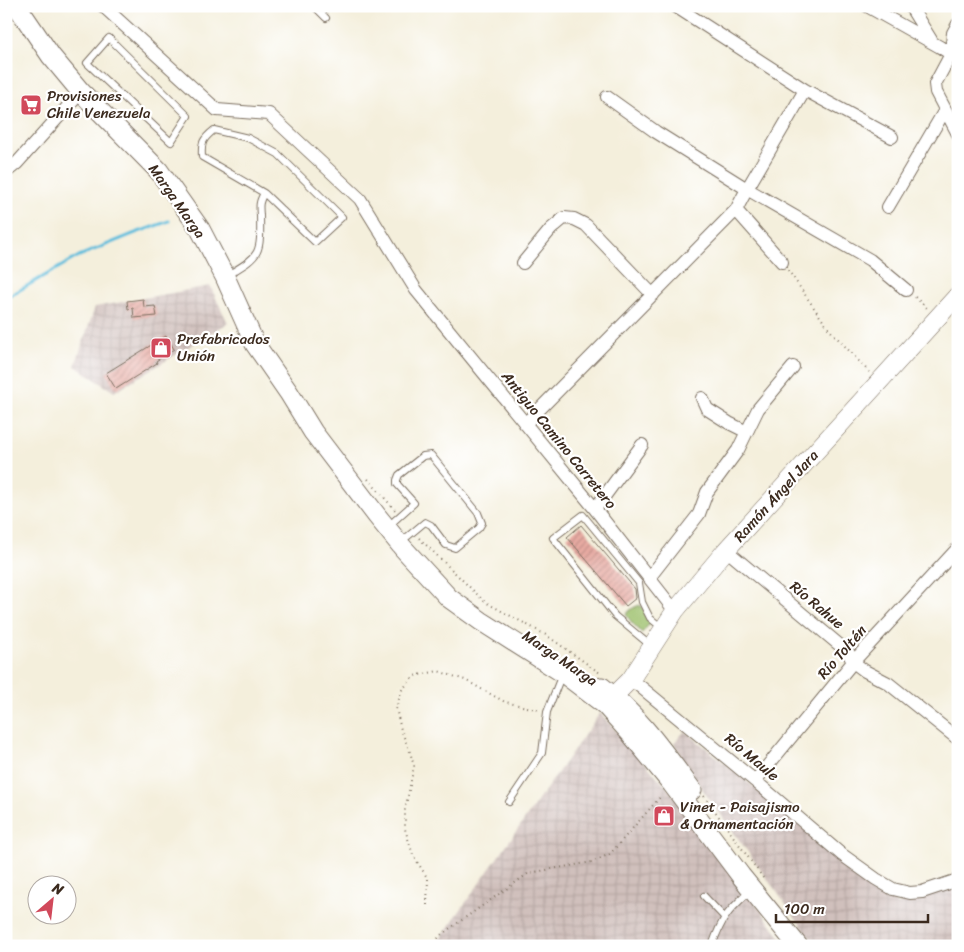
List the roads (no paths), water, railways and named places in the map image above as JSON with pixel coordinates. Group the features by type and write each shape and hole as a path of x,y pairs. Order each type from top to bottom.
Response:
{"main road":[{"name":"Marga Marga","path":"17,6 51,56 81,92 159,171 200,229 225,277 255,344 313,432 403,548 449,598 481,621 634,717 676,769 807,946"},
{"name":"Ramón Ángel Jara","path":"610,701 631,679 675,610 726,550 958,295"},
{"name":"Marga Marga","path":"289,393 397,518 425,557 460,592 567,661 610,701 631,734 759,886 798,946"}],"street":[{"name":"Antiguo Camino Carretero","path":"103,6 217,110 269,114 360,199 416,290 675,610"},
{"path":"675,6 805,90 892,137"},
{"path":"867,6 951,54"},
{"path":"910,6 932,42"},
{"path":"958,24 953,33 951,54 935,84 936,92 958,134"},
{"path":"526,424 736,210 805,90"},
{"path":"6,172 81,92"},
{"path":"607,97 656,132 870,260 906,290"},
{"path":"888,207 945,110"},
{"path":"736,210 782,262"},
{"path":"523,263 551,229 564,218 574,219 586,225 653,295"},
{"path":"649,578 699,514 707,492 738,450 758,409 793,367"},
{"path":"702,398 707,409 747,432"},
{"path":"594,509 642,445"},
{"name":"Río Toltén","path":"755,781 853,662 958,548"},
{"name":"Río Rahue","path":"726,550 848,652 853,662 865,671 888,683 958,739"},
{"name":"Río Maule","path":"631,679 841,854 876,879 893,889 910,892 922,892 958,880"}],"lane":[{"path":"314,6 326,18"},
{"path":"109,38 188,116 171,142 87,63 109,38"},
{"path":"214,130 248,138 278,154 342,217 315,242 264,193 202,157 201,147 204,138 214,130"},
{"path":"225,277 250,261 258,252 261,240 259,201 264,193"},
{"path":"397,518 414,504 397,484 399,475 423,456 431,456 478,513 482,523 479,528 454,548 446,545 431,525 425,522 410,534"},
{"path":"652,647 615,616 554,538 583,515 639,583 642,602 650,618 663,629"},
{"path":"508,802 542,753 548,712 563,673"},
{"path":"712,946 724,917 734,906 759,886"},
{"path":"704,896 724,917"}],"waterway":[{"path":"6,298 79,256 169,221"}],"place":[{"name":"Provisiones Chile Venezuela","path":"31,105"},
{"name":"Prefabricados Unión","path":"161,348"},
{"name":"Vinet - Paisajismo & Ornamentación","path":"664,816"}]}
